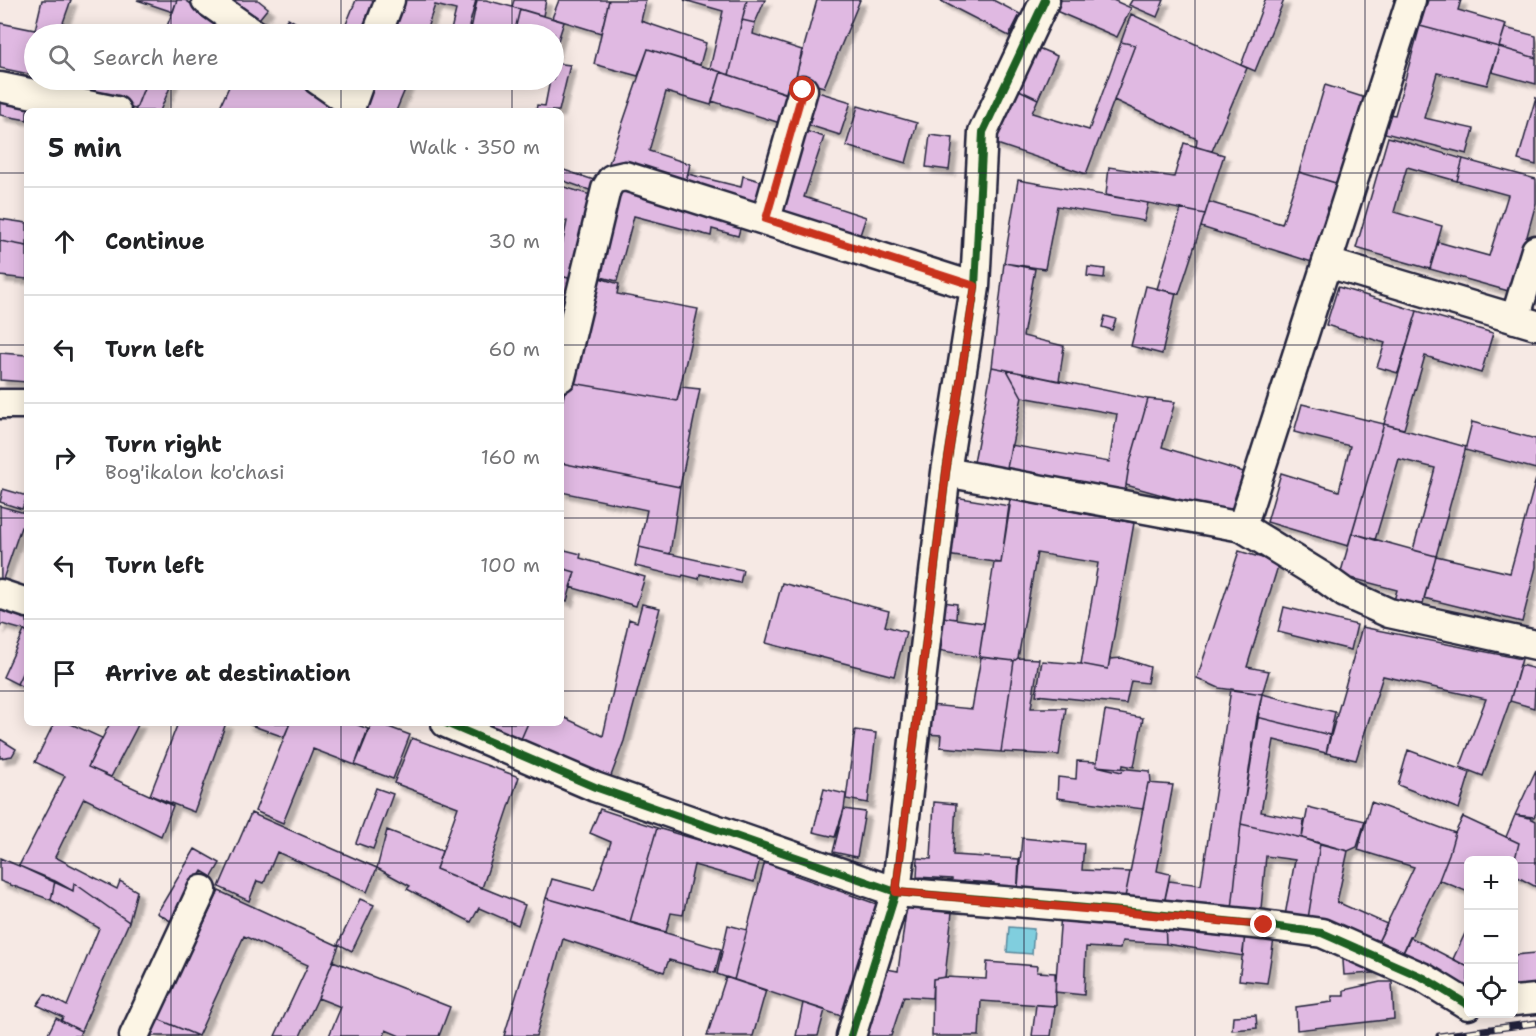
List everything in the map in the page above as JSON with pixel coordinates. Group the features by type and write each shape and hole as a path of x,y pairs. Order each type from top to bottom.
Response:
{"street":[{"path":"206,0 241,24"},
{"path":"381,24 390,0"},
{"path":"851,1036 896,892 946,472 975,286 983,132 1045,0"},
{"path":"1242,527 1411,0"},
{"path":"0,87 102,108"},
{"path":"338,90 354,98"},
{"path":"766,219 803,90"},
{"path":"564,364 606,189 612,179 625,176 975,286"},
{"path":"1328,262 1525,322 1536,250"},
{"path":"0,404 24,404"},
{"path":"946,472 1242,527 1345,593 1389,614 1536,645"},
{"path":"0,594 24,602"},
{"path":"453,726 596,787 896,892 1168,915 1322,933 1424,978 1464,1003"},
{"path":"134,1036 202,890"},
{"path":"1518,1001 1536,999"}],"water":[{"path":"1009,927 1034,929 1032,954 1007,952"}],"building":[{"path":"42,0 71,0 63,24 36,24"},
{"path":"137,0 177,0 173,12"},
{"path":"177,0 185,0 220,24 168,24"},
{"path":"224,0 258,0 268,8 255,24"},
{"path":"356,0 383,0 372,24 346,24"},
{"path":"398,0 476,0 470,24 452,24 456,10 435,5 428,24 390,24"},
{"path":"477,0 486,0 520,9 516,24 472,24"},
{"path":"514,0 546,0 543,16 512,7"},
{"path":"559,0 609,0 601,33 552,18"},
{"path":"609,0 646,0 641,21 706,43 700,65 648,49 638,76 594,64"},
{"path":"684,0 747,0 729,75 710,68 723,11"},
{"path":"747,0 765,0 755,23 742,20"},
{"path":"817,0 860,0 824,87 795,79"},
{"path":"939,0 993,0 1020,14 1009,36"},
{"path":"1061,0 1113,0 1131,8 1117,37 1056,11"},
{"path":"1132,0 1164,0 1157,17 1129,5"},
{"path":"1265,0 1284,0 1255,71 1241,65"},
{"path":"1428,0 1461,0 1458,10 1506,24 1499,47 1420,26"},
{"path":"520,9 564,22 563,24 516,24"},
{"path":"1131,14 1247,68 1212,151 1196,147 1197,139 1114,100 1135,45 1121,42"},
{"path":"288,18 298,24 283,24"},
{"path":"742,20 755,23 753,34 802,50 792,95 729,75"},
{"path":"0,23 24,28 24,73 0,68"},
{"path":"1420,26 1499,47 1487,85 1437,73 1424,118 1474,129 1467,154 1385,133 1389,114 1395,115"},
{"path":"1505,28 1536,36 1536,58 1499,47"},
{"path":"1121,42 1135,45 1086,174 991,142 1017,89 1038,99 1032,113 1089,130"},
{"path":"1036,47 1057,56 1038,99 1017,89"},
{"path":"1499,47 1536,58 1536,84 1492,72"},
{"path":"648,49 721,72 711,105 666,92 649,151 690,164 684,190 607,169"},
{"path":"564,64 570,65 560,108 536,108 537,105 545,106 548,90 564,90"},
{"path":"721,72 796,97 789,126 712,101"},
{"path":"1325,85 1369,99 1339,184 1299,172"},
{"path":"42,90 143,90 136,108 41,92"},
{"path":"143,90 169,90 161,108 136,108"},
{"path":"227,90 317,90 332,100 329,108 219,108"},
{"path":"370,90 405,90 397,108 362,108"},
{"path":"0,91 87,108 24,108 24,119 0,115"},
{"path":"818,92 851,102 840,135 802,123"},
{"path":"1536,97 1536,165 1518,160"},
{"path":"858,106 917,123 906,163 846,146"},
{"path":"800,129 824,137 804,197 866,217 857,244 772,217"},
{"path":"930,135 953,138 949,170 926,167"},
{"path":"1388,137 1463,159 1457,181 1407,167 1394,212 1442,226 1430,269 1356,248"},
{"path":"1184,143 1224,155 1205,214 1106,195 1109,167 1174,177"},
{"path":"1463,159 1536,179 1536,203 1512,292 1430,269 1438,242 1489,256 1508,195 1457,181"},
{"path":"564,170 597,181 595,192 564,181"},
{"path":"1299,172 1339,184 1315,263 1201,227 1209,202 1282,224"},
{"path":"688,174 741,187 743,176 767,183 762,211 684,190"},
{"path":"1018,180 1148,203 1144,221 1057,206 1045,269 1004,263"},
{"path":"617,185 743,218 738,236 712,229 711,236 634,216 617,281 593,275"},
{"path":"564,187 594,196 572,279 564,277 564,236 567,221 564,220"},
{"path":"1181,209 1205,214 1179,294 1157,289"},
{"path":"0,219 24,223 24,245 0,241"},
{"path":"0,241 24,245 24,279 0,276"},
{"path":"1004,263 1035,269 1023,336 1064,346 1059,381 992,367"},
{"path":"1088,267 1105,269 1104,278 1087,276"},
{"path":"590,275 619,284 617,294 698,309 677,401 567,382"},
{"path":"564,277 572,279 564,316"},
{"path":"1146,286 1176,293 1162,354 1131,346"},
{"path":"1338,287 1417,311 1398,373 1377,367 1385,343 1326,325"},
{"path":"1417,311 1493,333 1481,373 1425,356 1404,429 1384,424"},
{"path":"1105,316 1116,319 1112,330 1102,327"},
{"path":"0,353 24,355 24,382 0,380"},
{"path":"992,367 1007,370 1022,397 1007,468 974,462"},
{"path":"1007,370 1148,399 1129,466 1125,492 1007,468 1011,445 1109,462 1117,414 1022,397"},
{"path":"567,382 677,401 681,387 700,389 680,487 564,464 564,394"},
{"path":"1148,399 1175,402 1162,447 1247,473 1234,515 1126,485 1129,466"},
{"path":"1302,404 1384,424 1348,546 1267,522 1281,473 1339,491 1350,446 1294,432"},
{"path":"1472,422 1536,439 1536,469 1465,450"},
{"path":"1384,424 1466,447 1436,556 1413,550 1435,468 1399,459 1375,540 1352,533"},
{"path":"564,464 680,487 670,554 639,547 647,510 564,493"},
{"path":"1536,479 1536,567 1522,622 1424,598 1436,556 1510,573"},
{"path":"3,489 24,495 22,509 0,502"},
{"path":"955,497 1010,506 1001,563 947,555"},
{"path":"1010,499 1134,523 1108,669 1081,664 1098,563 1037,553 1018,658 1014,661 979,657 994,563 1001,563"},
{"path":"0,506 24,513 24,528 21,527 1,585"},
{"path":"1352,533 1436,556 1420,614 1392,607 1397,590 1340,575"},
{"path":"639,547 743,570 740,583 700,574 699,579 683,575 682,577 635,566"},
{"path":"564,550 581,554 580,558 645,577 636,606 570,587 575,572 564,569"},
{"path":"1239,551 1279,563 1247,667 1269,671 1262,694 1219,688 1197,678"},
{"path":"564,569 575,572 567,601 564,600"},
{"path":"782,583 889,611 885,626 906,632 894,676 766,643"},
{"path":"0,600 24,608 24,630 2,624 0,627"},
{"path":"943,602 957,604 956,619 942,617"},
{"path":"642,604 660,608 624,741 608,784 518,746 527,726 564,726 564,717 603,736 629,619 637,622"},
{"path":"1284,607 1357,625 1351,650 1278,632"},
{"path":"942,617 984,623 979,657 937,650"},
{"path":"1362,627 1522,659 1510,701 1483,776 1460,767 1486,699 1383,676 1356,760 1326,753"},
{"path":"24,631 24,669 17,684 3,677"},
{"path":"981,657 1014,661 1001,752 940,747 941,735 925,734 930,705 972,709"},
{"path":"1018,658 1039,659 1031,708 1066,708 1059,755 1001,752 1014,661"},
{"path":"1122,658 1150,667 1147,683 1131,681 1126,704 1036,695 1042,661 1108,669 1110,659"},
{"path":"1520,665 1536,669 1534,708 1510,701"},
{"path":"24,669 24,688 17,684"},
{"path":"1231,689 1262,694 1241,824 1231,919 1163,908 1169,881 1201,885"},
{"path":"1262,694 1335,712 1330,735 1257,717"},
{"path":"1105,711 1143,718 1134,767 1123,765 1122,772 1096,766"},
{"path":"1257,717 1330,735 1326,753 1274,740 1261,812 1304,820 1302,838 1241,824"},
{"path":"53,726 76,726 102,738 88,767 173,806 161,836 84,798 55,857 117,889 120,881 137,891 129,922 74,883 73,891 19,866 65,776 35,762"},
{"path":"108,726 137,726 111,777 88,767"},
{"path":"177,726 225,726 194,812 150,795"},
{"path":"253,726 289,726 284,737"},
{"path":"289,726 360,726 368,729 355,765 313,749 283,823 255,811"},
{"path":"371,726 386,726 410,735 393,779 355,765"},
{"path":"483,726 527,726 518,746"},
{"path":"855,730 876,733 868,803 846,799"},
{"path":"412,738 519,777 482,888 436,869 458,807 394,783"},
{"path":"0,739 16,749 12,756 0,758"},
{"path":"1408,750 1470,773 1459,809 1398,785"},
{"path":"1077,761 1097,762 1096,766 1150,771 1151,783 1148,783 1143,809 1057,798 1058,777 1076,779"},
{"path":"1536,770 1536,813 1534,817 1515,815"},
{"path":"1148,783 1173,785 1157,871 1170,874 1163,908 1124,902"},
{"path":"376,788 393,794 373,849 356,843"},
{"path":"824,789 846,794 835,837 813,832"},
{"path":"934,802 956,804 953,855 1019,859 1017,899 993,898 994,883 963,881 962,892 952,892 952,879 917,877 918,858 931,859"},
{"path":"1371,802 1455,833 1439,880 1400,959 1376,946 1414,867 1358,850"},
{"path":"1308,807 1365,821 1357,847 1348,851 1302,838"},
{"path":"600,809 657,828 630,922 546,898 552,879 594,890 611,842 590,833"},
{"path":"844,809 865,812 857,857 833,852"},
{"path":"251,813 377,868 367,892 277,852 264,883 257,881 249,901 219,887"},
{"path":"1515,815 1536,821 1536,887 1518,877 1518,856 1516,856 1519,843 1506,837"},
{"path":"1463,817 1519,843 1516,856 1464,856 1464,890 1439,880"},
{"path":"1241,824 1320,844 1307,925 1284,921 1295,860 1266,856 1260,919 1231,919"},
{"path":"657,828 760,858 754,882 694,865 683,915 671,913 666,932 630,922"},
{"path":"387,830 442,851 436,869 525,905 518,925 479,908 471,922 407,889 410,886 377,868"},
{"path":"1022,838 1084,844 1082,870 1130,872 1124,902 1017,899"},
{"path":"1320,844 1348,851 1337,902 1387,924 1376,946 1307,925"},
{"path":"195,849 220,863 212,877 202,871 172,922 157,913"},
{"path":"766,857 788,864 786,872 885,907 850,1019 734,980"},
{"path":"0,858 55,881 51,900 0,881"},
{"path":"55,881 73,891 74,883 129,922 81,1031 61,1021 63,1017 37,1005 45,994 67,1006 99,928 51,900"},
{"path":"219,891 339,946 300,1036 275,1036 308,965 244,936 198,1036 158,1019"},
{"path":"908,897 953,903 945,977 933,979 932,998 904,996 891,1036 864,1036 887,969 898,971"},
{"path":"546,898 721,949 715,973 669,960 664,972 563,939 536,1036 504,1036"},
{"path":"360,899 374,905 352,951 338,944"},
{"path":"1061,914 1165,921 1166,944 1122,941 1120,949 1086,947 1084,995 1055,992"},
{"path":"1165,921 1245,930 1243,956 1166,944"},
{"path":"728,925 747,930 734,980 717,974"},
{"path":"1245,936 1274,939 1267,983 1239,980"},
{"path":"1464,936 1464,965 1453,959"},
{"path":"1410,937 1464,965 1464,988 1400,959"},
{"path":"1342,946 1373,958 1373,973 1344,975"},
{"path":"1536,953 1536,987 1518,989 1518,955"},
{"path":"333,961 450,1007 439,1036 400,1036 386,1030 384,1036 329,1036 341,1007 318,998"},
{"path":"987,962 1038,966 1037,972 1055,973 1056,1006 981,1001 979,1036 932,1036 933,979 945,977 986,979"},
{"path":"726,977 766,990 753,1036 707,1036"},
{"path":"1380,982 1392,982 1394,1019 1297,1030 1296,1007 1332,1002 1332,996 1344,996 1344,990"},
{"path":"803,1003 825,1010 818,1036 796,1036"},
{"path":"1036,1005 1055,1006 1051,1036 1032,1036"},
{"path":"1256,1015 1257,1028 1232,1030 1233,1016"},
{"path":"56,1018 81,1031 79,1036 47,1036"},
{"path":"158,1019 196,1035 151,1036"}],"railway":[{"path":"1439,1036 1536,1023"}],"cycle path":[{"path":"851,1036 896,892 946,472 975,287 983,132 1045,0"},
{"path":"453,726 595,787 896,892 1145,913 1322,933 1424,978 1464,1003"}],"route":[{"path":"803,90 766,219 975,286 946,472 896,892 1264,925"}]}
